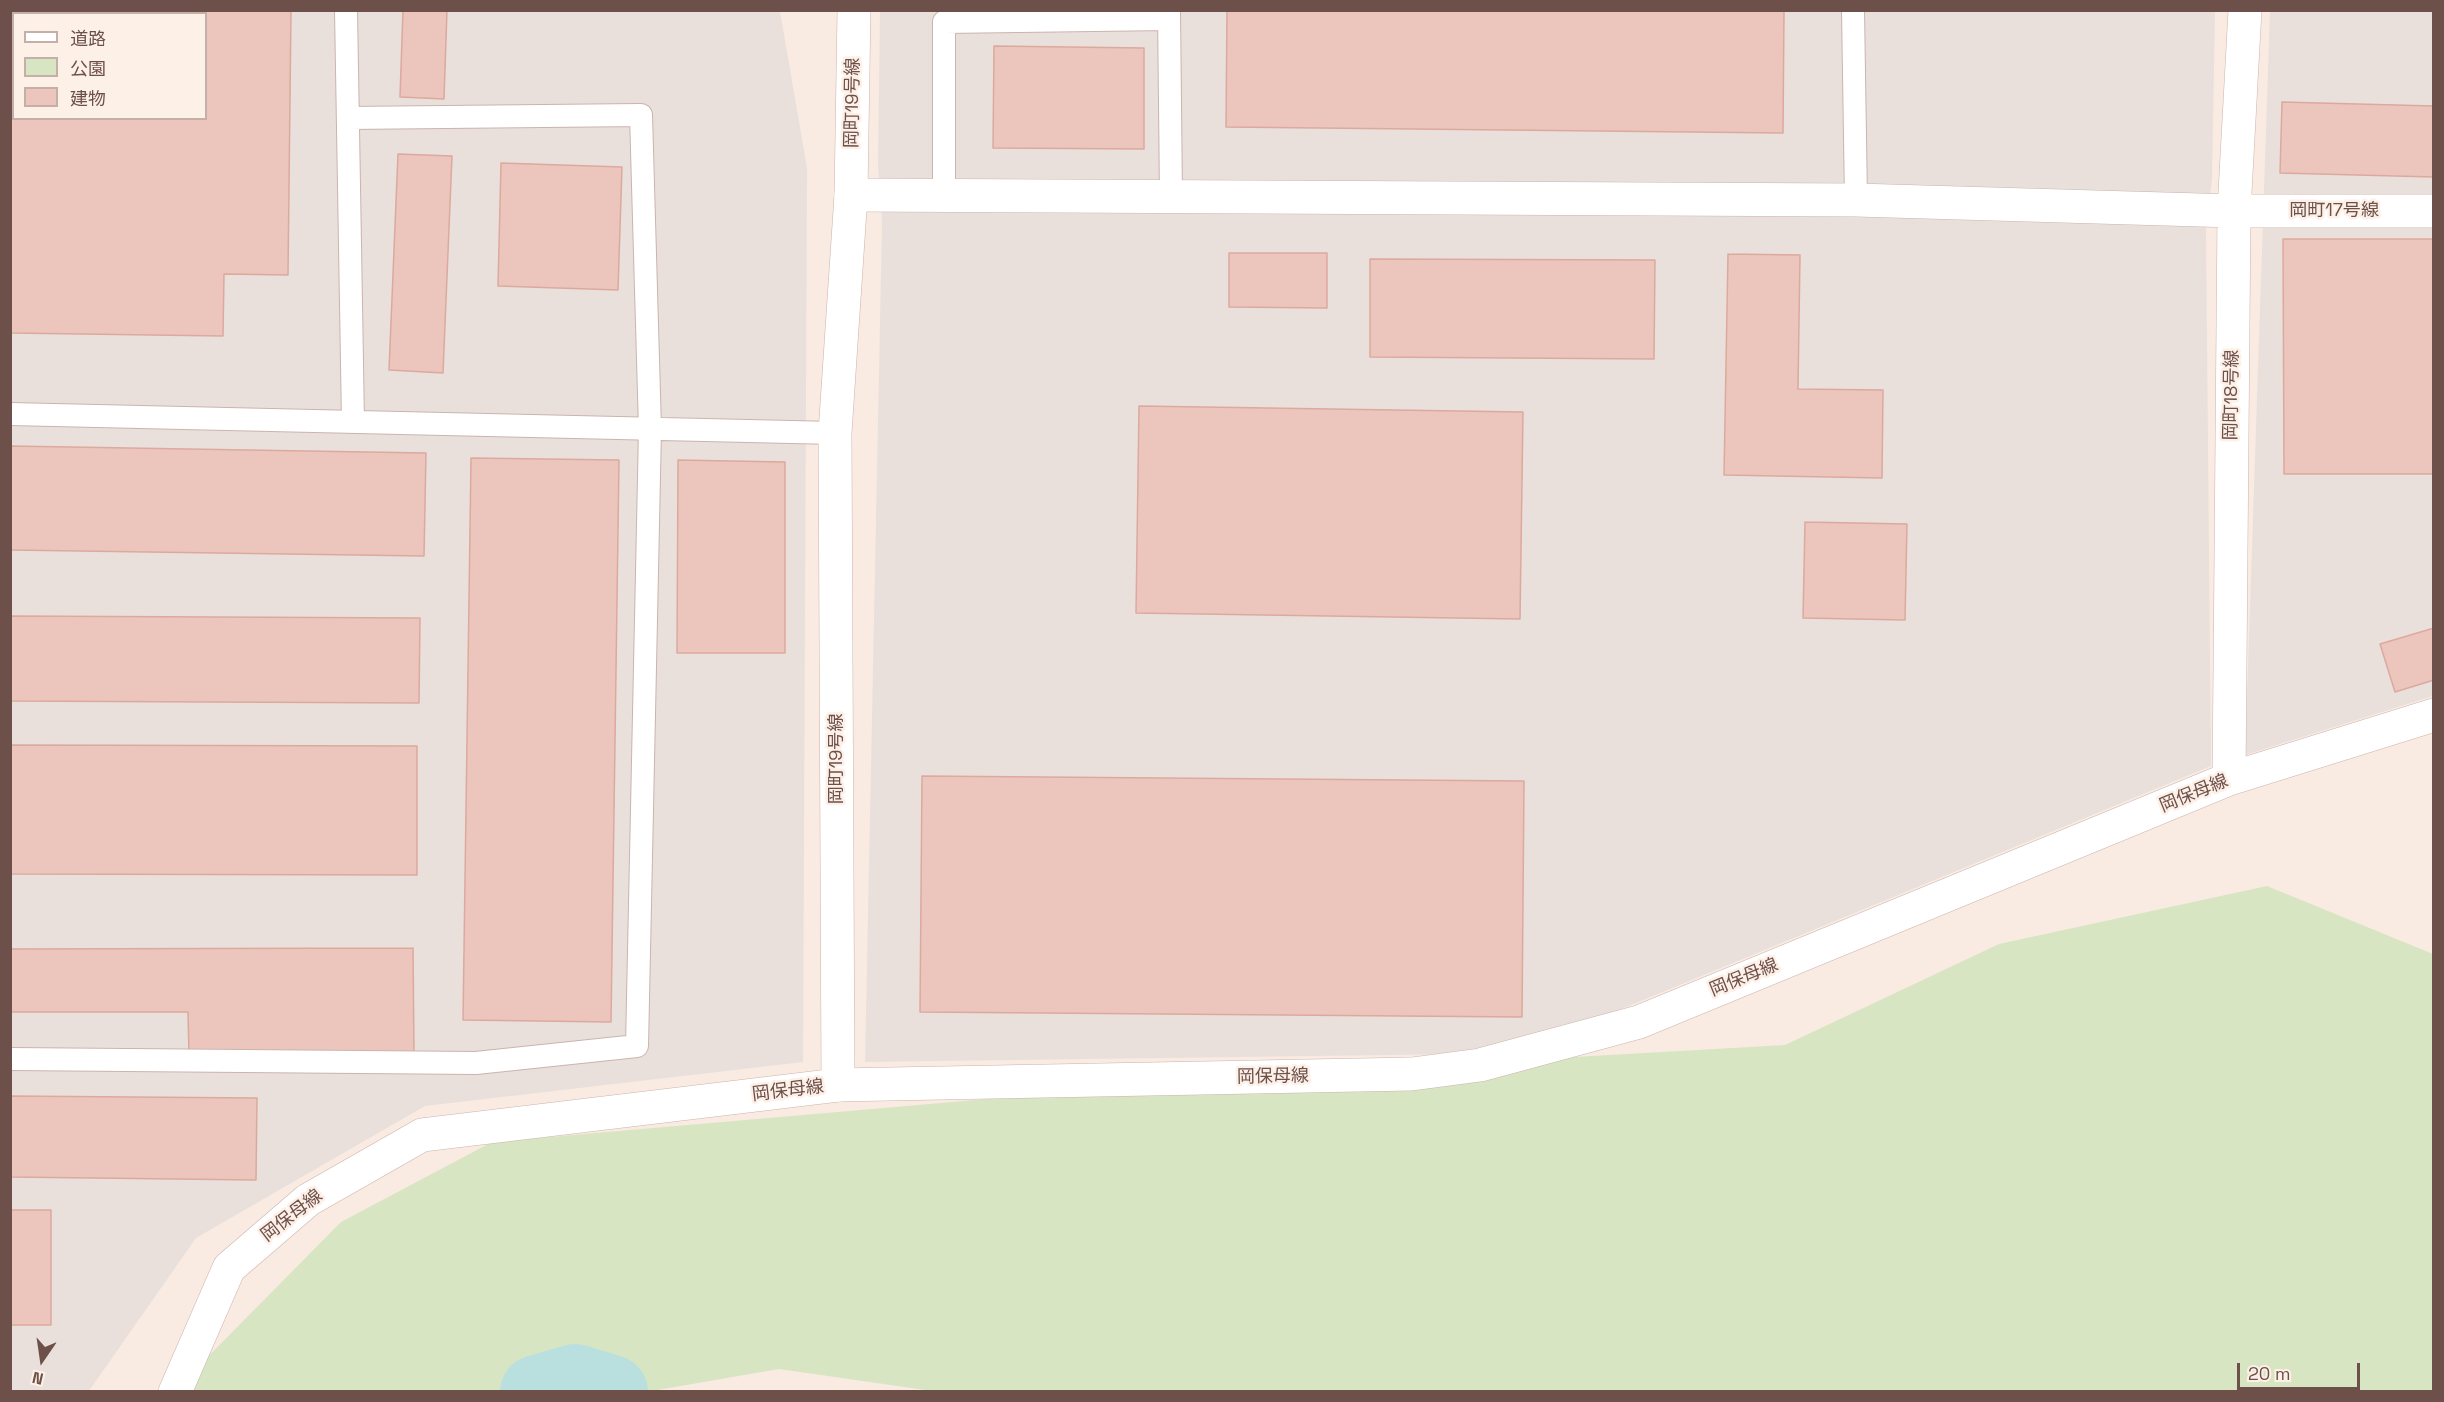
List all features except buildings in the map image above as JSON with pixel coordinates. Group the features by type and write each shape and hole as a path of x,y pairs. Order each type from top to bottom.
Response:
{"street":[{"name":"岡町19号線","path":"838,1085 836,433 851,195 854,10"},
{"name":"岡町18号線","path":"2229,779 2234,211 2245,10"},
{"name":"岡町17号線","path":"851,195 1856,200 2234,211 2433,211"},
{"name":"岡保母線","path":"176,1392 230,1268 308,1200 422,1135 838,1085 1412,1074 1480,1065 1639,1022 2229,779 2433,715"}],"lane":[{"path":"346,10 353,422"},
{"path":"1853,10 1856,200"},
{"path":"944,196 944,22 1169,15 1171,197"},
{"path":"10,1059 476,1063 637,1046 650,429 641,115 348,118"},
{"path":"10,414 836,433"}],"shaded area":[{"path":"10,11 780,11 807,168 803,1062 425,1106 196,1238 89,1391 11,1391"},
{"path":"880,11 2215,11 2212,178 2206,230 2211,766 1602,1017 1463,1054 865,1062 882,224 878,165"},
{"path":"2270,11 2433,11 2433,696 2245,755"}],"green space":[{"path":"2267,886 2433,954 2433,1391 939,1392 779,1369 646,1392 173,1392 341,1222 492,1142 1275,1074 1785,1045 1999,944"}],"waterway":[{"path":"537,1392 575,1381 611,1392"}]}
